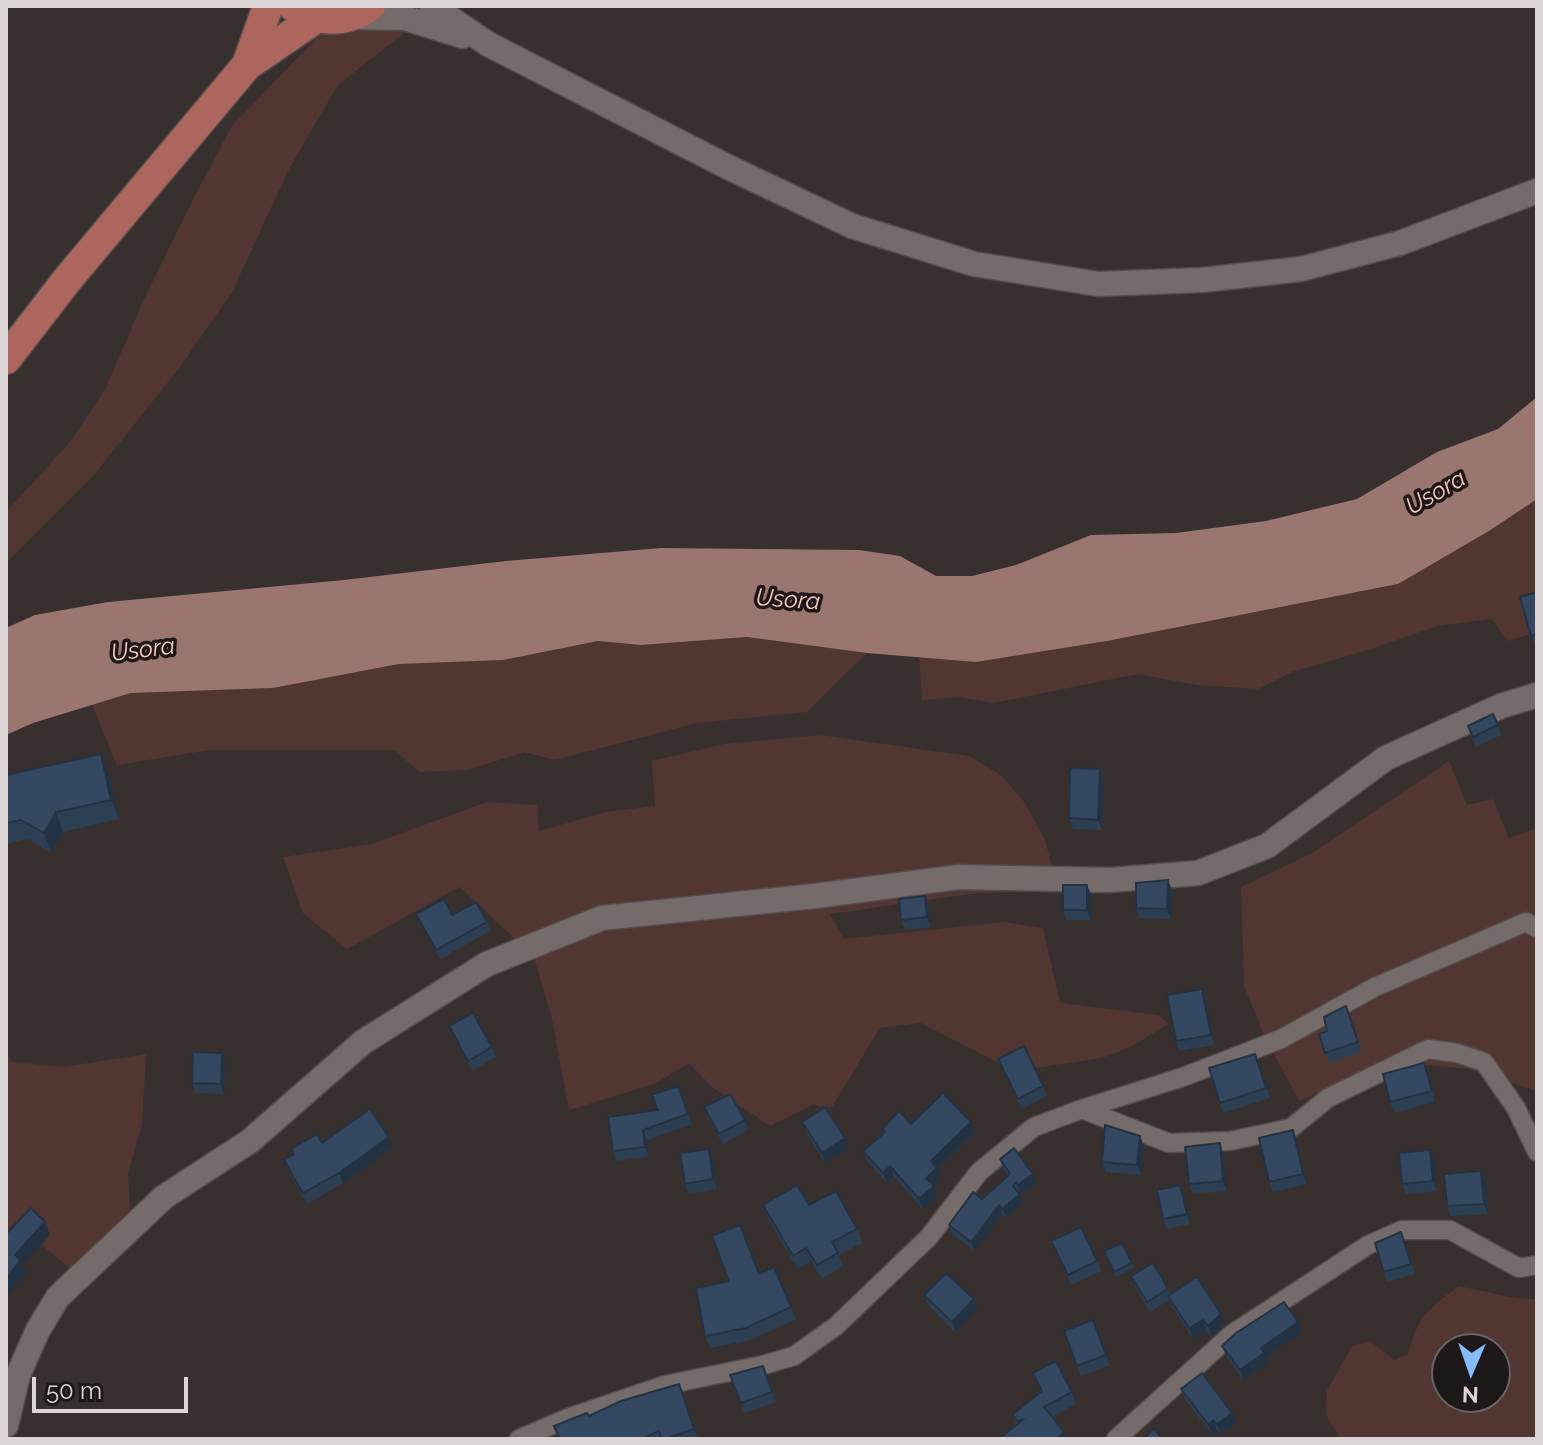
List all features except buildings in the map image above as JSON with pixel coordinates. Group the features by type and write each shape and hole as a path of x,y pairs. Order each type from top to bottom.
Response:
{"main road":[{"path":"247,65 268,6"},
{"path":"6,359 67,280 247,65 304,12 333,20 361,12"}],"street":[{"path":"432,6 488,44 728,167 852,226 974,264 1098,284 1202,280 1301,269 1400,243 1537,191"},
{"path":"361,12 405,18 488,44"},
{"path":"6,1425 18,1375 38,1330 58,1297 164,1197 250,1141 363,1042 487,964 602,918 815,896 959,877 1110,880 1198,873 1267,846 1386,758 1501,706 1537,695"},
{"path":"519,1439 568,1418 665,1385 794,1356 836,1326 929,1237 979,1172 1034,1127 1183,1077 1281,1039 1375,987 1526,922 1537,928"},
{"path":"1082,1109 1169,1143 1230,1141 1291,1128 1328,1098 1428,1049 1457,1053 1484,1062 1516,1108 1537,1152"},
{"path":"1116,1439 1232,1334 1368,1245 1402,1230 1450,1230 1519,1268 1537,1265"}],"shaded area":[{"path":"379,6 438,6 338,85 290,167 232,292 180,367 94,475 6,563 6,512 70,442 105,390 144,299 232,126 329,25"},
{"path":"1537,499 1537,632 1507,641 1492,619 1437,626 1292,672 1258,689 1197,685 1138,674 994,703 960,697 922,700 919,657 976,662 1107,641 1398,584"},
{"path":"747,637 867,653 807,712 697,723 555,760 524,752 468,770 419,772 395,750 210,750 117,765 92,705 131,693 273,688 399,664 503,660 598,641 641,645"},
{"path":"820,735 969,756 1002,776 1025,803 1045,840 1058,890 971,894 830,914 844,939 1004,922 1043,928 1060,1003 1159,1015 1168,1024 1131,1047 1102,1058 1014,1071 921,1023 880,1028 832,1107 812,1105 770,1126 712,1087 689,1063 654,1084 569,1110 552,1019 534,957 460,887 347,949 303,913 283,857 372,844 487,802 537,805 539,831 606,812 655,806 652,761 724,744"},
{"path":"1449,761 1467,805 1493,799 1509,838 1537,828 1537,1091 1470,1069 1417,1064 1375,1067 1299,1101 1264,1035 1244,986 1241,887 1314,852"},
{"path":"6,1054 13,1062 64,1067 146,1054 142,1125 128,1173 131,1227 72,1270 36,1240 6,1256"},
{"path":"1459,1286 1537,1300 1537,1439 1341,1439 1326,1415 1327,1391 1352,1346 1370,1341 1394,1360 1408,1354 1416,1330 1432,1308"}],"water":[{"name":"Usora","path":"1537,397 1537,499 1398,584 1107,641 976,662 867,653 747,637 641,645 598,641 503,660 399,664 273,688 131,693 33,723 6,735 6,628 35,615 108,602 661,548 859,550 900,556 936,576 972,576 1016,565 1091,535 1176,533 1266,521 1357,499 1437,452 1498,429"}]}
